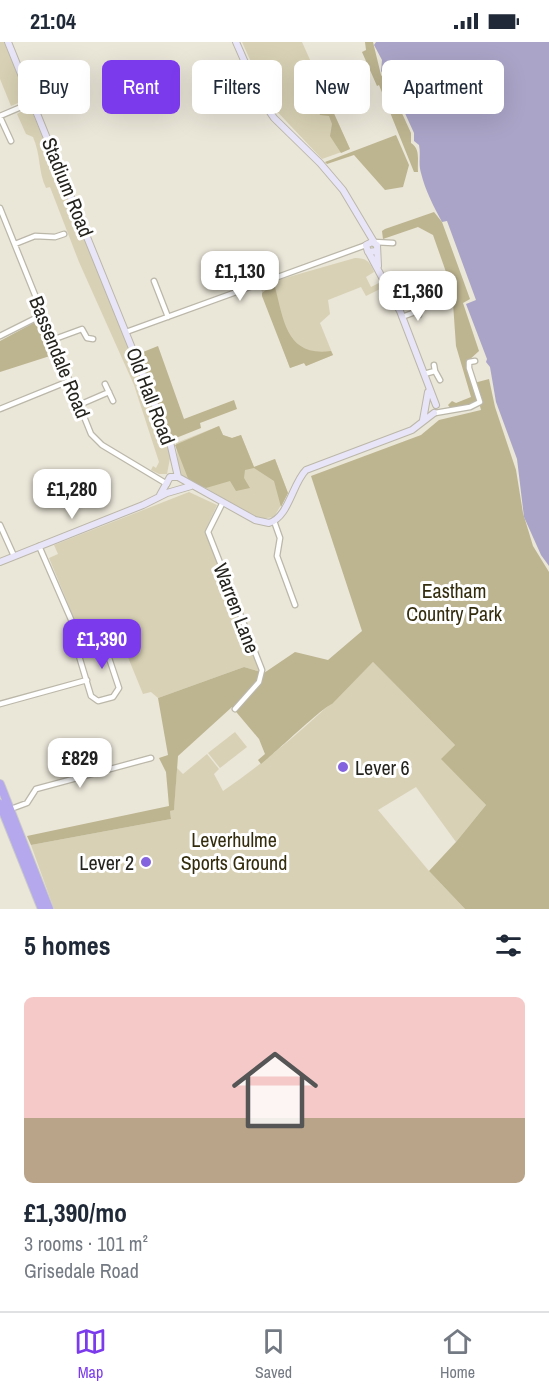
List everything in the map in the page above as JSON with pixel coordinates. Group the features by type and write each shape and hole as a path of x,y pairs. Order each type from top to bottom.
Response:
{"highway":[{"path":"0,784 5,812 49,909"},
{"path":"0,804 14,829 13,837 42,909"}],"street":[{"name":"Stadium Road","path":"8,42 18,66"},
{"path":"236,42 261,99 274,118 337,183 353,204 374,242"},
{"path":"10,141 0,116 18,108"},
{"name":"Stadium Road","path":"38,114 126,332"},
{"name":"Bassendale Road","path":"0,208 91,434 102,445 168,482"},
{"path":"363,223 369,249 402,317 435,409"},
{"path":"15,244 35,236 55,237 64,234"},
{"path":"126,332 254,284 347,253 391,243 374,242"},
{"path":"369,249 374,242"},
{"path":"154,281 168,317"},
{"path":"402,317 417,310 419,315"},
{"path":"0,336 42,315"},
{"path":"52,340 81,329 87,338 93,339"},
{"name":"Old Hall Road","path":"126,332 170,442 181,484 177,489"},
{"path":"435,409 452,410 480,402 469,368 469,362 474,361"},
{"path":"424,374 435,368 440,380"},
{"path":"0,409 69,381"},
{"path":"105,384 112,401"},
{"path":"419,426 427,407 427,385"},
{"path":"79,405 109,392"},
{"path":"427,407 432,403 435,409"},
{"path":"177,489 170,488 168,482 178,477 255,520 264,523 274,521 306,470 419,426 435,409"},
{"name":"Old Hall Road","path":"155,499 168,482 174,461"},
{"name":"Old Hall Road","path":"0,562 177,489 195,486"},
{"name":"Warren Lane","path":"224,502 208,532 262,670 259,682 235,709"},
{"path":"274,521 280,538 277,556 295,605"},
{"path":"0,525 14,556"},
{"path":"39,546 73,624 76,646 91,696 98,701 113,697 118,693 119,688 104,640 76,646"},
{"path":"0,704 87,680"},
{"path":"5,812 27,803 36,789 151,758"}],"green space":[{"path":"0,42 4,42 18,76 18,103 11,106 0,79"},
{"path":"242,42 302,42 310,60 294,60 294,114 334,114 350,149 322,159 279,114 282,114 282,60 250,60"},
{"path":"365,42 373,42 382,76 382,92 370,70 370,60 366,60 362,52 366,50"},
{"path":"17,114 33,114 163,431 171,453 167,474 159,474 151,470 153,466 156,468 159,462 134,385 79,262 50,187 46,188 43,182 33,137 26,134"},
{"path":"334,114 350,149 341,153 330,136 332,124 329,116 320,115"},
{"path":"391,114 402,114 411,133 411,143 417,152 418,172 414,172"},
{"path":"396,135 409,165 403,187 385,190 354,155 327,164 325,162"},
{"path":"434,212 442,222 470,299 463,303 479,351 468,361 477,403 451,409 448,405 452,401 456,403 471,397 456,346 452,289 433,235 418,227 383,239 382,231"},
{"path":"355,258 365,260 371,265 374,272 366,277 371,287 379,283 382,288 366,296 361,287 328,300 330,314 320,323 333,355 306,366 304,363 290,368 261,289 264,284"},
{"path":"270,287 275,287 285,324 296,343 316,351 331,351 333,355 306,366 304,363 290,368 262,296 262,293"},
{"path":"39,320 53,355 0,372 0,341"},
{"path":"158,346 184,419 234,400 237,409 200,423 201,428 176,438 171,437 138,354"},
{"name":"Eastham Country Park","path":"489,379 495,407 516,470 523,513 533,546 549,572 549,909 465,909 429,871 486,805 441,759 455,745 373,662 332,704 261,764 258,760 265,754 259,739 232,707 178,756 174,810 170,811 171,819 31,845 27,836 169,806 166,772 159,758 168,755 158,698 244,667 264,673 295,652 328,660 362,631 311,476 421,435 439,420 481,410 474,383"},
{"path":"219,426 223,435 232,438 241,435 254,467 275,459 288,493 274,517 259,519 206,488 189,481 179,473 176,443"},
{"path":"219,426 223,435 232,438 241,435 254,467 275,459 288,493 281,507 274,481 254,468 245,470 244,478 250,488 236,491 230,481 206,488 189,481 175,445"},
{"path":"189,492 217,505 205,531 261,672 244,667 158,698 151,692 143,694 116,628 83,640 49,558 58,554 54,545"},
{"name":"Leverhulme Sports Ground","path":"373,662 455,745 442,759 486,805 456,842 416,787 378,810 429,871 465,909 54,909 31,845 171,819 170,811 174,809 177,768 183,774 207,754 219,769 214,774 223,791 301,730"},
{"path":"235,732 247,747 220,768 208,753"}],"shaded area":[{"path":"376,42 549,42 549,566 541,555 524,517 517,459 496,402 490,367 486,362 487,359 466,304 476,300 447,221 442,222 425,186 420,169 419,145 414,141 414,133 405,114 504,114 504,60 382,60 374,45"}],"place":[{"name":"Lever 6","path":"343,767"},
{"name":"Lever 2","path":"146,862"}]}
